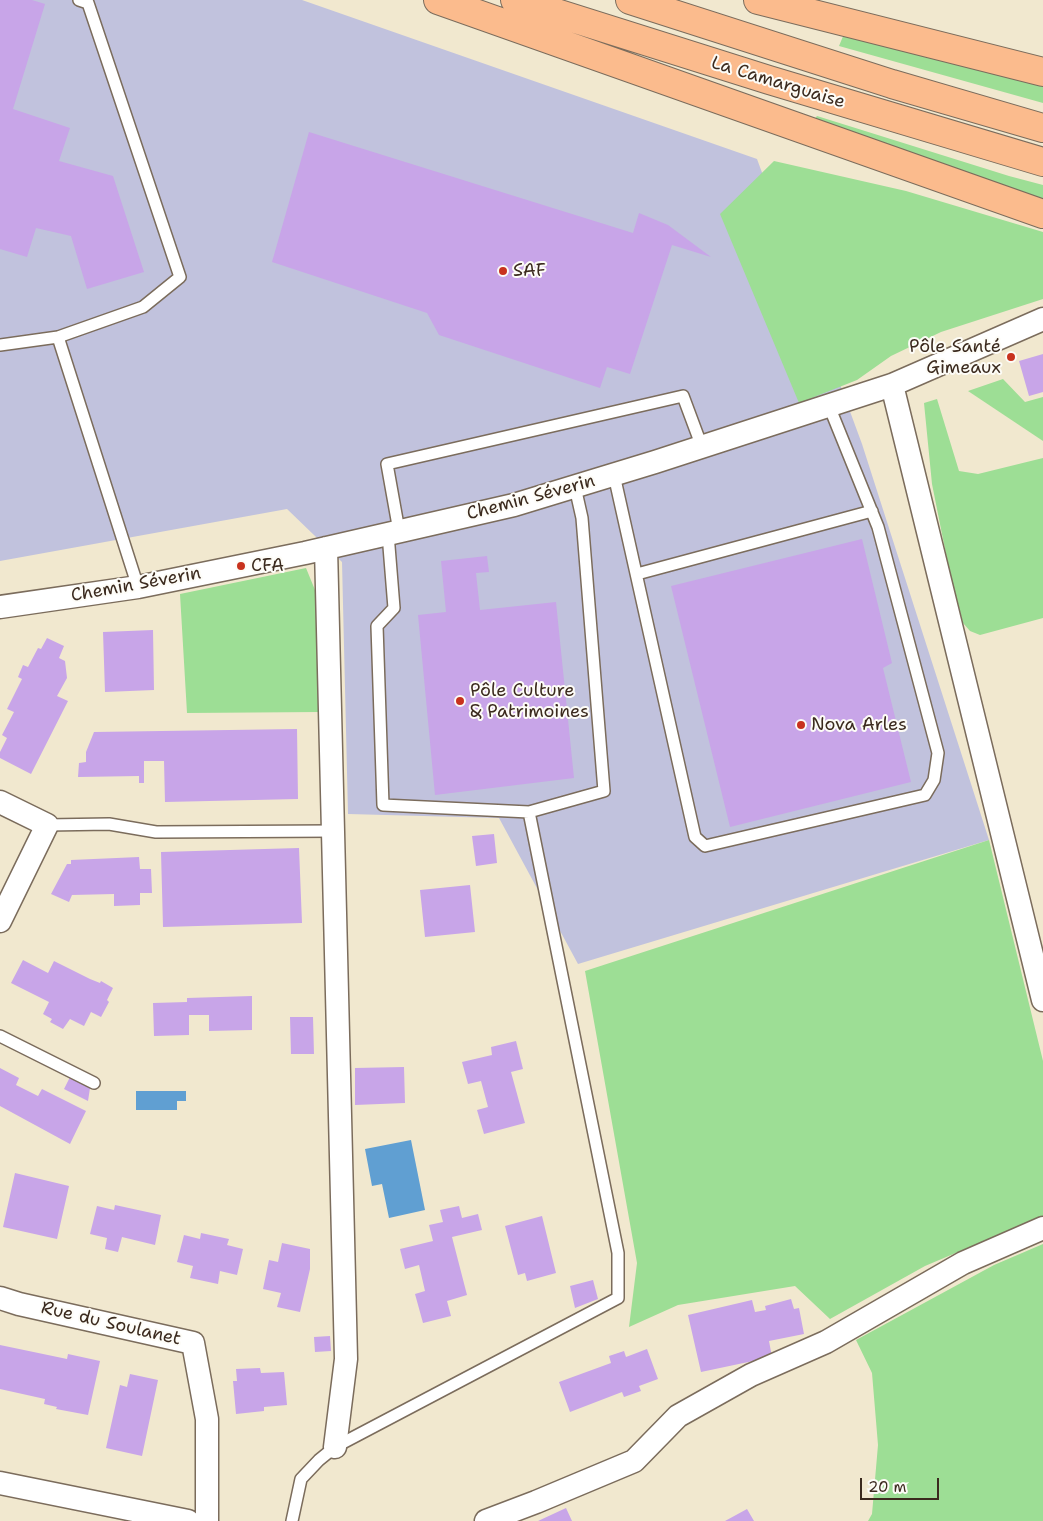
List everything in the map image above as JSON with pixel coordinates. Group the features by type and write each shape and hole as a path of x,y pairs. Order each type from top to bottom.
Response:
{"highway":[{"path":"438,0 1043,214"},
{"name":"La Camarguaise","path":"515,0 769,80 1043,162"},
{"name":"La Camarguaise","path":"630,0 892,84 1043,128"},
{"path":"758,0 1043,72"}],"street":[{"name":"Chemin Séverin","path":"0,607 138,587 326,548 514,505 614,475 892,385 1043,318"},
{"path":"892,385 1043,1000"},
{"path":"326,548 346,1358 335,1447"},
{"path":"0,802 48,825 0,921"},
{"path":"486,1521 634,1461 678,1416 743,1379 826,1342 963,1263 1043,1228"},
{"name":"Rue du Soulanet","path":"0,1298 19,1304 193,1343 207,1419 207,1521"},
{"path":"0,1483 188,1521"}],"lane":[{"path":"0,345 58,337 143,307 180,277 88,3 79,0"},
{"path":"58,337 138,587"},
{"path":"575,486 582,518 604,791 530,812 383,805 377,626 394,608 394,533 387,464 682,396 702,447"},
{"path":"614,475 694,837 705,846 925,795 934,780 938,753 878,527 829,406"},
{"path":"637,574 872,511"},
{"path":"292,1521 301,1479 335,1447 618,1298 618,1253 530,812"},
{"path":"48,825 109,824 156,832 334,831"},
{"path":"0,1036 94,1083"}],"shaded area":[{"path":"0,0 302,0 757,159 862,444 989,840 578,964 499,818 348,814 342,562 287,509 0,561"}],"green space":[{"path":"844,34 1043,84 1043,103 839,46"},
{"path":"817,116 1043,185 1043,202 812,122"},
{"path":"774,161 906,191 1043,232 1043,299 941,332 891,356 857,380 799,403 720,214"},
{"path":"1003,379 1025,402 1043,397 1043,441 968,391"},
{"path":"937,399 959,471 978,474 1043,458 1043,618 980,635 970,631 963,623 949,569 932,484 924,403"},
{"path":"306,568 315,590 320,712 187,713 180,594"},
{"path":"989,840 1043,1061 1043,1216 925,1266 830,1319 795,1286 678,1305 629,1327 637,1263 585,971"},
{"path":"1043,1244 1043,1521 868,1521 872,1514 878,1445 872,1373 856,1340 994,1265"}],"water":[{"path":"136,1091 186,1091 186,1101 177,1101 177,1110 136,1110"},
{"path":"411,1140 425,1210 389,1218 382,1184 372,1186 365,1149"}],"building":[{"path":"0,0 32,0 45,4 13,109 70,128 59,161 113,176 144,272 87,289 71,236 36,228 27,257 0,249"},
{"name":"SAF","path":"309,132 633,233 639,213 668,225 711,257 672,245 630,374 607,367 600,388 439,335 427,313 272,262"},
{"path":"1043,354 1043,392 1029,396 1019,361"},
{"name":"Nova Arles","path":"862,539 892,663 883,668 911,782 730,827 671,586"},
{"path":"487,556 489,572 476,573 480,610 556,602 574,778 435,795 418,615 446,612 441,561"},
{"path":"153,630 154,690 105,692 103,632"},
{"path":"47,638 64,646 59,658 65,661 67,678 57,696 68,701 31,774 0,758 0,752 7,738 2,735 14,712 7,709 22,679 18,677 23,665 28,667 38,648 41,649"},
{"path":"297,729 298,799 165,802 164,761 144,761 144,783 139,783 139,776 78,777 79,763 86,762 86,752 94,732"},
{"path":"494,834 497,863 476,866 472,836"},
{"path":"299,848 302,923 163,927 161,852"},
{"path":"139,857 140,869 151,869 152,893 140,893 140,905 114,906 114,894 72,895 69,902 51,894 67,864 71,864 71,860"},
{"path":"470,885 475,932 425,937 420,890"},
{"path":"23,960 48,973 54,961 113,988 107,1000 109,1002 101,1017 91,1012 84,1026 70,1019 63,1029 50,1022 52,1019 43,1014 49,1002 11,983"},
{"path":"252,996 252,1030 209,1031 209,1015 189,1015 189,1035 154,1036 153,1003 187,1002 187,998"},
{"path":"290,1017 313,1017 314,1054 291,1054"},
{"path":"516,1041 523,1069 511,1072 525,1123 484,1134 477,1110 488,1107 481,1081 468,1084 462,1062 492,1055 491,1047"},
{"path":"404,1067 405,1103 355,1105 355,1068"},
{"path":"0,1068 19,1078 16,1085 38,1096 42,1089 86,1111 70,1144 0,1106"},
{"path":"70,1077 90,1088 88,1101 64,1089"},
{"path":"15,1173 69,1186 57,1239 3,1227"},
{"path":"115,1205 161,1215 155,1245 122,1237 118,1252 105,1249 107,1238 90,1234 97,1206 114,1210"},
{"path":"459,1206 462,1218 478,1214 482,1230 452,1237 467,1295 447,1301 451,1316 423,1323 415,1294 425,1291 419,1265 405,1269 400,1249 433,1241 429,1225 443,1222 440,1210"},
{"path":"542,1216 556,1273 527,1281 525,1273 518,1275 505,1226"},
{"path":"201,1233 229,1239 227,1245 243,1249 237,1275 220,1271 218,1284 190,1278 193,1266 177,1262 184,1235 200,1239"},
{"path":"282,1243 310,1249 310,1269 300,1312 277,1307 281,1293 263,1289 269,1260 278,1262"},
{"path":"593,1280 598,1299 575,1308 570,1286"},
{"path":"791,1299 794,1309 799,1308 804,1334 769,1341 772,1357 701,1372 688,1315 752,1300 755,1312 766,1310 765,1306"},
{"path":"330,1336 331,1351 315,1352 314,1337"},
{"path":"0,1345 67,1359 68,1354 100,1361 88,1415 56,1409 57,1407 44,1404 45,1399 0,1389"},
{"path":"647,1349 658,1379 639,1386 641,1391 624,1397 622,1392 570,1412 559,1382 611,1363 609,1356 624,1351 626,1357"},
{"path":"260,1368 261,1373 284,1372 287,1405 264,1407 264,1411 236,1414 233,1381 237,1381 236,1369"},
{"path":"130,1374 158,1380 142,1456 106,1448 120,1385 127,1387"},
{"path":"566,1508 572,1521 538,1521"},
{"path":"747,1509 754,1521 725,1521"}],"place":[{"name":"SAF","path":"503,271"},
{"name":"Pôle Santé Gimeaux","path":"1011,357"},
{"name":"CFA","path":"241,566"},
{"name":"Pôle Culture & Patrimoines","path":"460,701"},
{"name":"Nova Arles","path":"801,725"}]}
